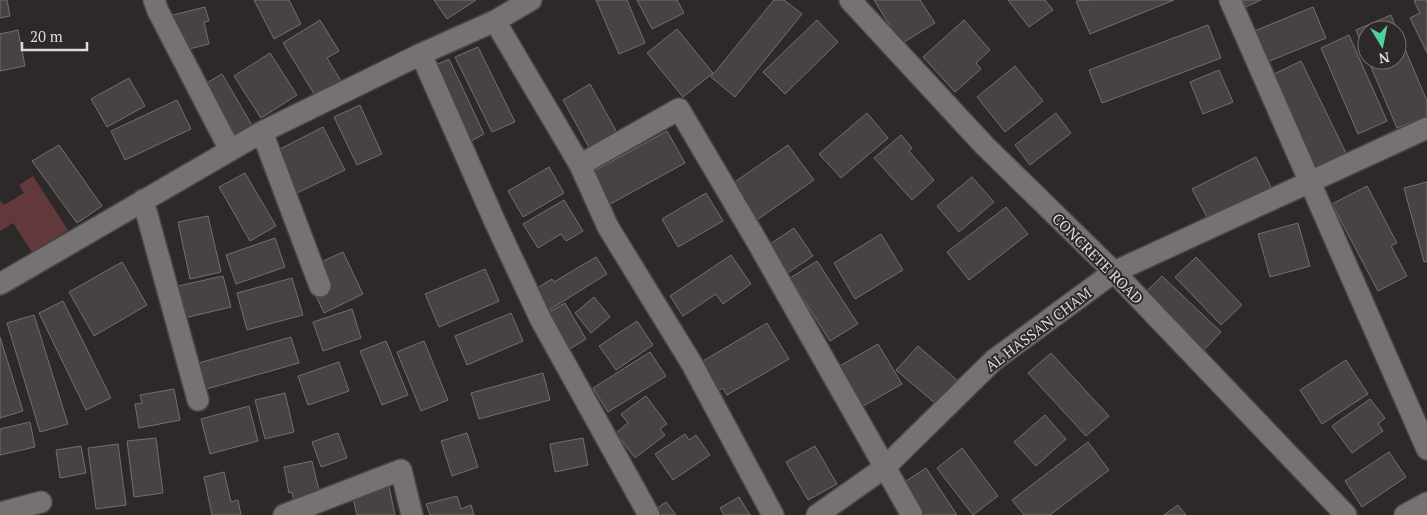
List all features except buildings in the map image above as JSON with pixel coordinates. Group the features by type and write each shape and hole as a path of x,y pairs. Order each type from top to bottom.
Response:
{"street":[{"path":"154,0 230,150"},
{"path":"0,284 262,132 421,54 495,21 532,0"},
{"name":"CONCRETE ROAD","path":"850,0 984,145 1114,272 1346,515"},
{"path":"1230,0 1427,449"},
{"path":"495,21 580,165 608,227 692,364 772,515"},
{"path":"421,54 541,320 650,515"},
{"path":"580,165 679,109 759,245 912,515"},
{"name":"AL HASSAN CHAM","path":"817,515 884,468 994,360 1114,272 1427,128"},
{"path":"262,132 320,286"},
{"path":"143,200 198,400"},
{"path":"284,515 401,470 412,515"},
{"path":"0,513 41,502"},
{"path":"1404,515 1427,503"}],"shaded area":[{"path":"33,176 68,230 32,252 13,223 0,231 0,201 4,205 24,193 19,185"}]}
